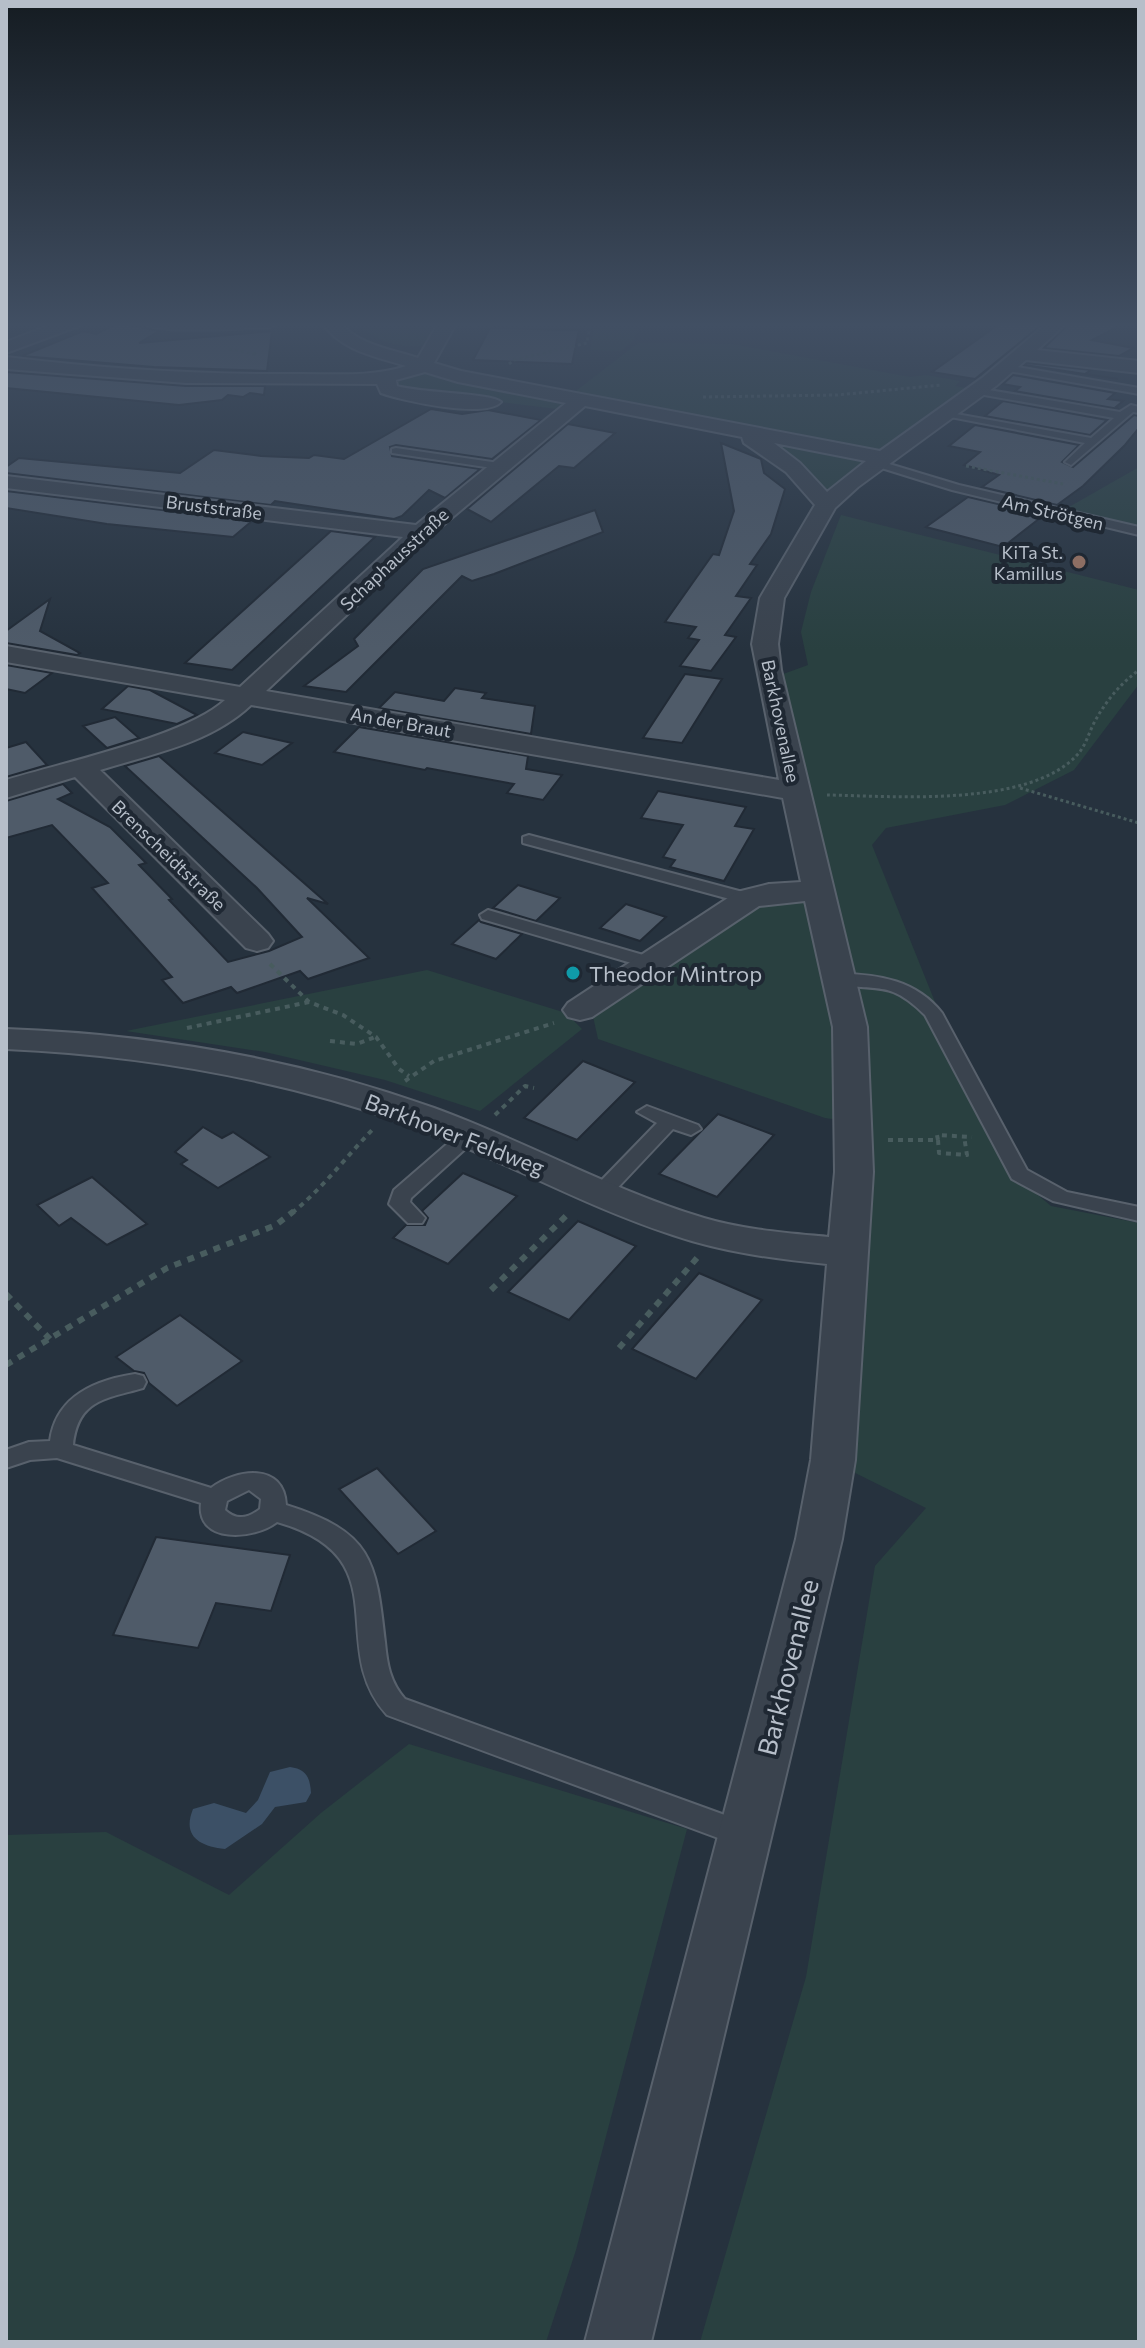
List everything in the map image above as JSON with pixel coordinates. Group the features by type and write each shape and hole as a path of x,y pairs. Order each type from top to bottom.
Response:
{"street":[{"name":"Schaphausstraße","path":"249,696 421,532 541,432"},
{"path":"732,432 778,454 826,505"},
{"path":"744,432 880,461"},
{"name":"Barkhovenallee","path":"618,2342 819,1539 833,1460 855,1138 850,1027 769,677 765,644 776,589 826,505 922,432"},
{"name":"Bruststraße","path":"6,482 421,532"},
{"name":"An der Braut","path":"6,654 796,792"},
{"path":"6,789 198,730 223,717 249,696"},
{"name":"Brenscheidtstraße","path":"82,768 257,941"},
{"path":"566,1017 748,899 769,893 817,891"},
{"name":"Barkhover Feldweg","path":"6,1039 121,1049 305,1083 399,1091 470,1137 669,1220 753,1242 847,1252"}],"lane":[{"path":"1037,432 1095,442"},
{"path":"1071,462 1106,432"},
{"path":"396,451 499,466"},
{"name":"Am Strötgen","path":"880,461 956,488 1139,531"},
{"path":"529,840 748,899"},
{"path":"488,915 651,963"},
{"path":"840,979 875,978 894,984 924,1002 933,1013 1019,1174 1033,1187 1049,1194 1139,1214"},
{"path":"647,1112 691,1129"},
{"path":"598,1190 669,1121"},
{"path":"415,1218 399,1204 401,1195 470,1137"},
{"path":"61,1449 70,1412 85,1397 113,1385 135,1382"},
{"path":"6,1459 29,1451 61,1449 70,1455 215,1498"},
{"path":"251,1480 272,1492 275,1501 272,1511 257,1524 238,1527 218,1519 213,1508 215,1498 225,1487 251,1480"},
{"path":"272,1511 305,1519 323,1529 340,1542 353,1558 365,1583 375,1671 382,1693 396,1707 745,1835"}],"path":[{"path":"959,464 1063,484"},
{"path":"1019,788 1067,764 1087,741 1116,686 1139,670"},
{"path":"796,792 913,795 1019,788 1139,823"},
{"path":"257,941 253,947 309,1002 343,1015 376,1037 399,1069 399,1091"},
{"path":"182,1029 309,1002"},
{"path":"6,1365 167,1268 262,1233 284,1220 313,1196 399,1091 434,1060 534,1032 566,1017"},
{"path":"330,1041 357,1044 376,1037"},
{"path":"470,1137 525,1086 534,1088"},
{"path":"964,1136 967,1155 939,1153 937,1135 964,1136 1002,1139"},
{"path":"918,1141 938,1140"},
{"path":"491,1290 598,1190"},
{"path":"619,1348 699,1256 708,1232"},
{"path":"6,1294 50,1339"}],"green space":[{"path":"733,432 919,432 831,495 768,440"},
{"path":"1139,467 1139,535 1055,515"},
{"path":"841,515 1139,590 1139,684 1074,770 1005,805 886,828 872,845 937,1007 929,1015 1014,1175 1051,1206 1139,1223 1139,2342 700,2342 806,1977 875,1566 926,1508 839,1465 853,1122 825,1118 598,1039 591,1007 733,910 813,893 775,677 808,665 801,632 811,592"},
{"path":"427,970 566,1013 582,1029 480,1111 385,1080 265,1052 126,1031"},
{"path":"409,1744 687,1829 576,2250 546,2342 6,2342 6,1835 106,1832 229,1895 321,1813"}],"water":[{"path":"290,1767 300,1770 308,1778 311,1793 306,1802 275,1807 262,1824 225,1849 207,1845 191,1833 193,1809 214,1803 246,1813 258,1800 270,1772"}],"building":[{"path":"392,432 526,432 492,459 396,445 390,447 392,456 480,469 445,498 429,490 402,516 394,519 275,501 271,505 6,473 6,467 19,458 180,473 214,450 261,456 309,458 314,455 344,459"},
{"path":"559,432 615,433 574,468 559,466 491,522 467,509"},
{"path":"967,432 1009,432 1079,445 1062,462 1073,467 1115,432 1136,432 1083,486 1057,505 982,487 999,475 964,465 980,452 949,446"},
{"path":"721,443 761,459 764,473 785,489 771,534 750,564 757,565 736,596 751,598 725,635 736,637 711,671 680,666 699,640 688,638 696,627 665,622 713,554 719,555 734,511"},
{"path":"6,491 252,521 233,537 107,524 6,508"},
{"path":"968,497 1044,515 1003,547 926,527"},
{"path":"595,510 603,532 472,581 462,576 346,692 304,686 358,646 354,639 423,569"},
{"path":"331,531 375,537 232,670 185,663"},
{"path":"50,599 40,631 80,653 6,643 6,631"},
{"path":"6,665 52,673 25,693 6,689"},
{"path":"685,674 722,679 682,743 643,738"},
{"path":"128,686 150,690 197,715 177,724 102,709"},
{"path":"455,688 486,693 482,698 535,706 531,734 379,708 395,692 444,701"},
{"path":"115,717 139,738 107,748 83,726"},
{"path":"359,727 528,756 526,769 562,775 543,800 507,793 514,784 334,752"},
{"path":"243,732 292,743 262,765 215,753"},
{"path":"26,742 47,765 6,777 6,748"},
{"path":"159,756 328,904 307,898 369,958 308,979 300,971 237,993 231,987 183,1003 162,980 172,977 92,888 108,883 52,825 6,838 6,801 63,784 72,793 58,799 110,827 146,863 139,865 172,899 169,900 228,962 269,951 302,937 257,888 125,766"},
{"path":"658,791 746,807 735,826 754,829 724,881 670,867 675,860 663,857 683,825 641,818"},
{"path":"518,885 560,898 536,921 493,908"},
{"path":"626,904 666,917 640,941 600,928"},
{"path":"479,920 522,934 496,959 452,944"},
{"path":"583,1061 635,1082 577,1140 524,1118"},
{"path":"718,1114 774,1135 717,1197 659,1174"},
{"path":"203,1127 222,1138 233,1132 270,1157 218,1188 181,1164 187,1160 175,1152"},
{"path":"463,1173 517,1196 448,1264 393,1238 406,1225 425,1225 428,1218 422,1211"},
{"path":"92,1177 147,1224 107,1245 71,1218 59,1226 37,1205"},
{"path":"578,1221 636,1246 569,1320 508,1292"},
{"path":"699,1273 762,1300 696,1379 632,1349"},
{"path":"180,1315 242,1361 177,1406 149,1383 144,1373 134,1371 116,1357"},
{"path":"377,1468 436,1531 398,1554 339,1489"},
{"path":"156,1537 290,1555 271,1611 216,1603 198,1648 113,1635"}],"place":[{"name":"KiTa St. Kamillus","path":"1079,562"},
{"name":"Theodor Mintrop","path":"573,973"}]}
